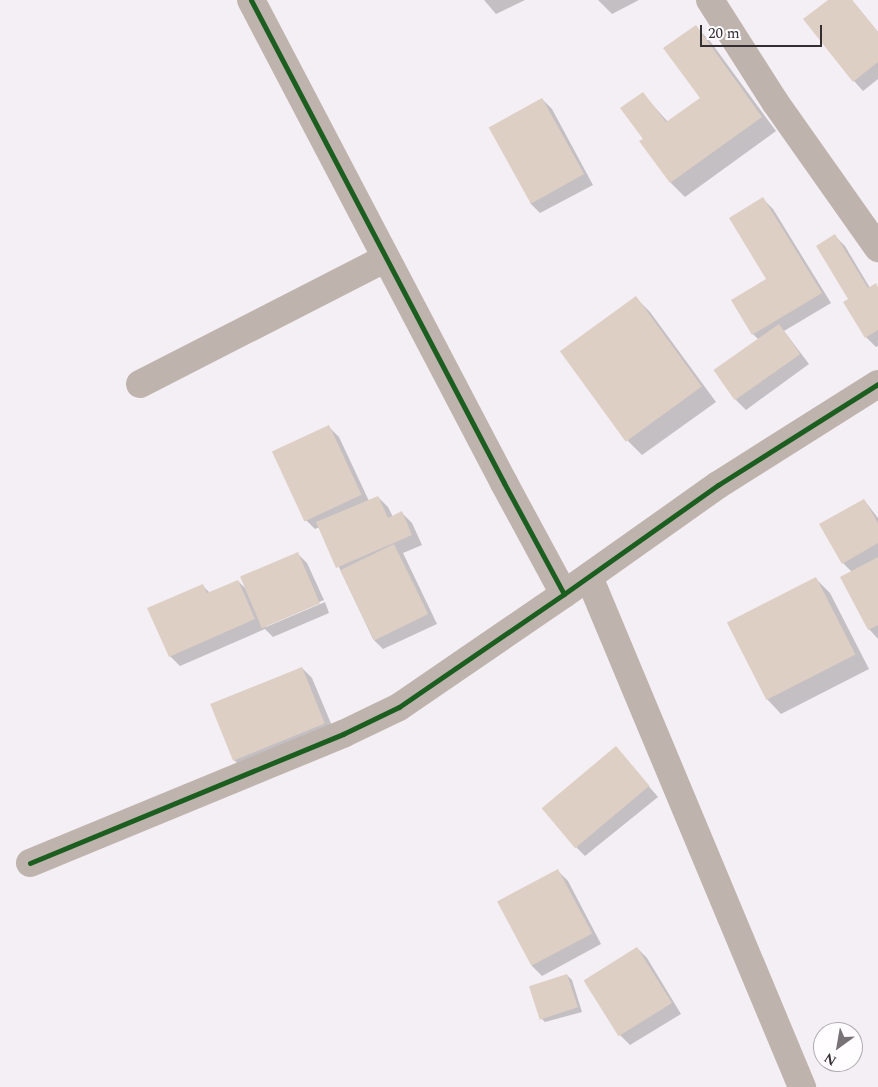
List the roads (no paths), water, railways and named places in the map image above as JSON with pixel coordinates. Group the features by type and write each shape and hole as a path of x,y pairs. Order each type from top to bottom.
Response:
{"street":[{"path":"251,0 564,594"},
{"path":"710,0 775,102 878,248"},
{"path":"140,384 386,258"},
{"path":"30,863 343,734 399,707 589,577 718,485 878,384"},
{"path":"589,577 802,1087"}]}
